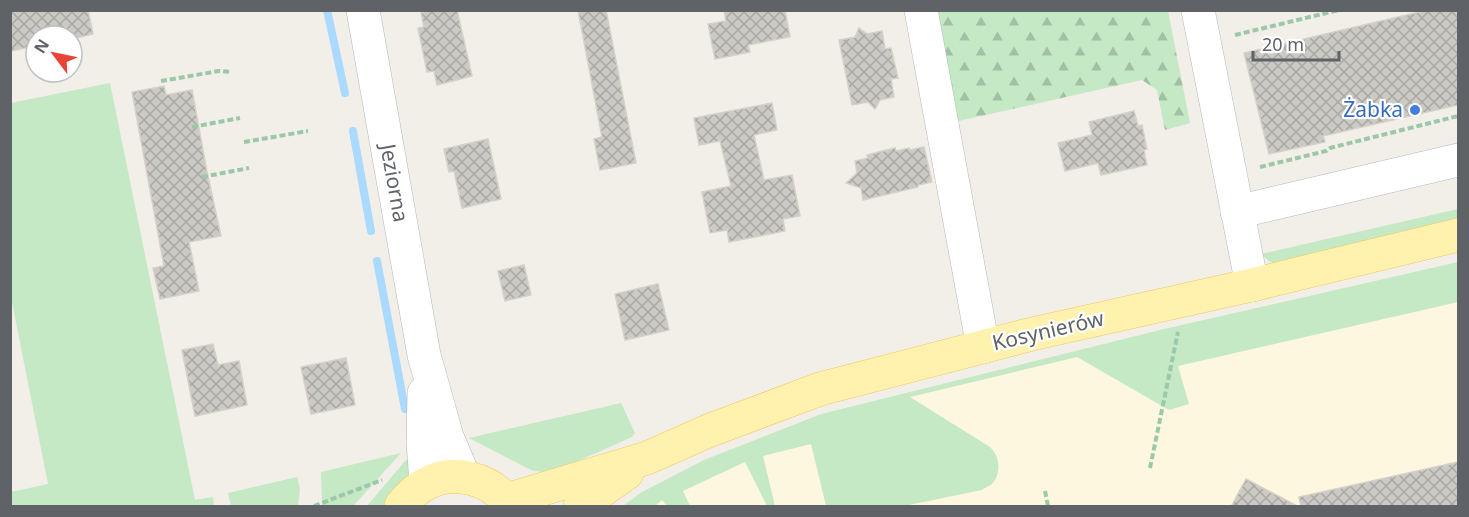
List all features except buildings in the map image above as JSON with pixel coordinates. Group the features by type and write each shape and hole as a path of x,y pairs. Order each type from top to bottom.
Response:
{"main road":[{"name":"Kosynierów","path":"508,503 647,458 708,431 820,389 1032,334 1252,285 1458,235"},
{"name":"Kosynierów","path":"580,507 647,458"},
{"path":"402,507 411,494 426,483 444,477 464,477 487,484 508,503"}],"street":[{"name":"Jeziorna","path":"363,10 424,355 447,437 464,477"},
{"path":"921,10 983,347"},
{"path":"1198,10 1252,285"},
{"path":"1237,212 1458,160"},
{"name":"Jeziorna","path":"424,355 423,442 426,483"}],"path":[{"path":"1231,36 1339,10"},
{"path":"161,81 219,71 232,72"},
{"path":"1258,167 1458,116"},
{"path":"192,127 240,118"},
{"path":"244,142 308,130"},
{"path":"202,177 249,168"},
{"path":"1150,468 1179,329"},
{"path":"314,507 382,480"},
{"path":"1045,491 1048,507"}],"shaded area":[{"path":"1458,302 1458,506 640,506 872,407 946,387 1159,339 1177,366"}],"green space":[{"path":"932,11 1168,11 1190,123 1165,130 1157,90 1142,80 954,122"},
{"path":"110,83 195,500 213,497 214,506 11,506 11,492 48,484 11,297 11,103"},
{"path":"1458,209 1458,220 1274,263 1261,254"},
{"path":"1458,262 1458,302 1178,366 1189,404 1169,410 1077,357 910,397 990,447 998,460 998,471 995,481 982,490 904,506 826,506 811,444 763,456 775,506 767,506 745,462 683,491 690,506 667,506 662,500 655,506 623,506 642,492 704,460 821,414 1160,330"},
{"path":"621,403 635,433 632,437 547,473 531,470 469,438"},
{"path":"401,453 354,505 322,506 321,472"},
{"path":"415,458 410,478 386,506 367,506 406,460"},
{"path":"297,477 300,489 298,506 231,506 228,493"}],"waterway":[{"path":"327,10 345,93"},
{"path":"353,131 371,231"},
{"path":"377,261 405,409"}],"place":[{"name":"Żabka","path":"1415,110"}]}
